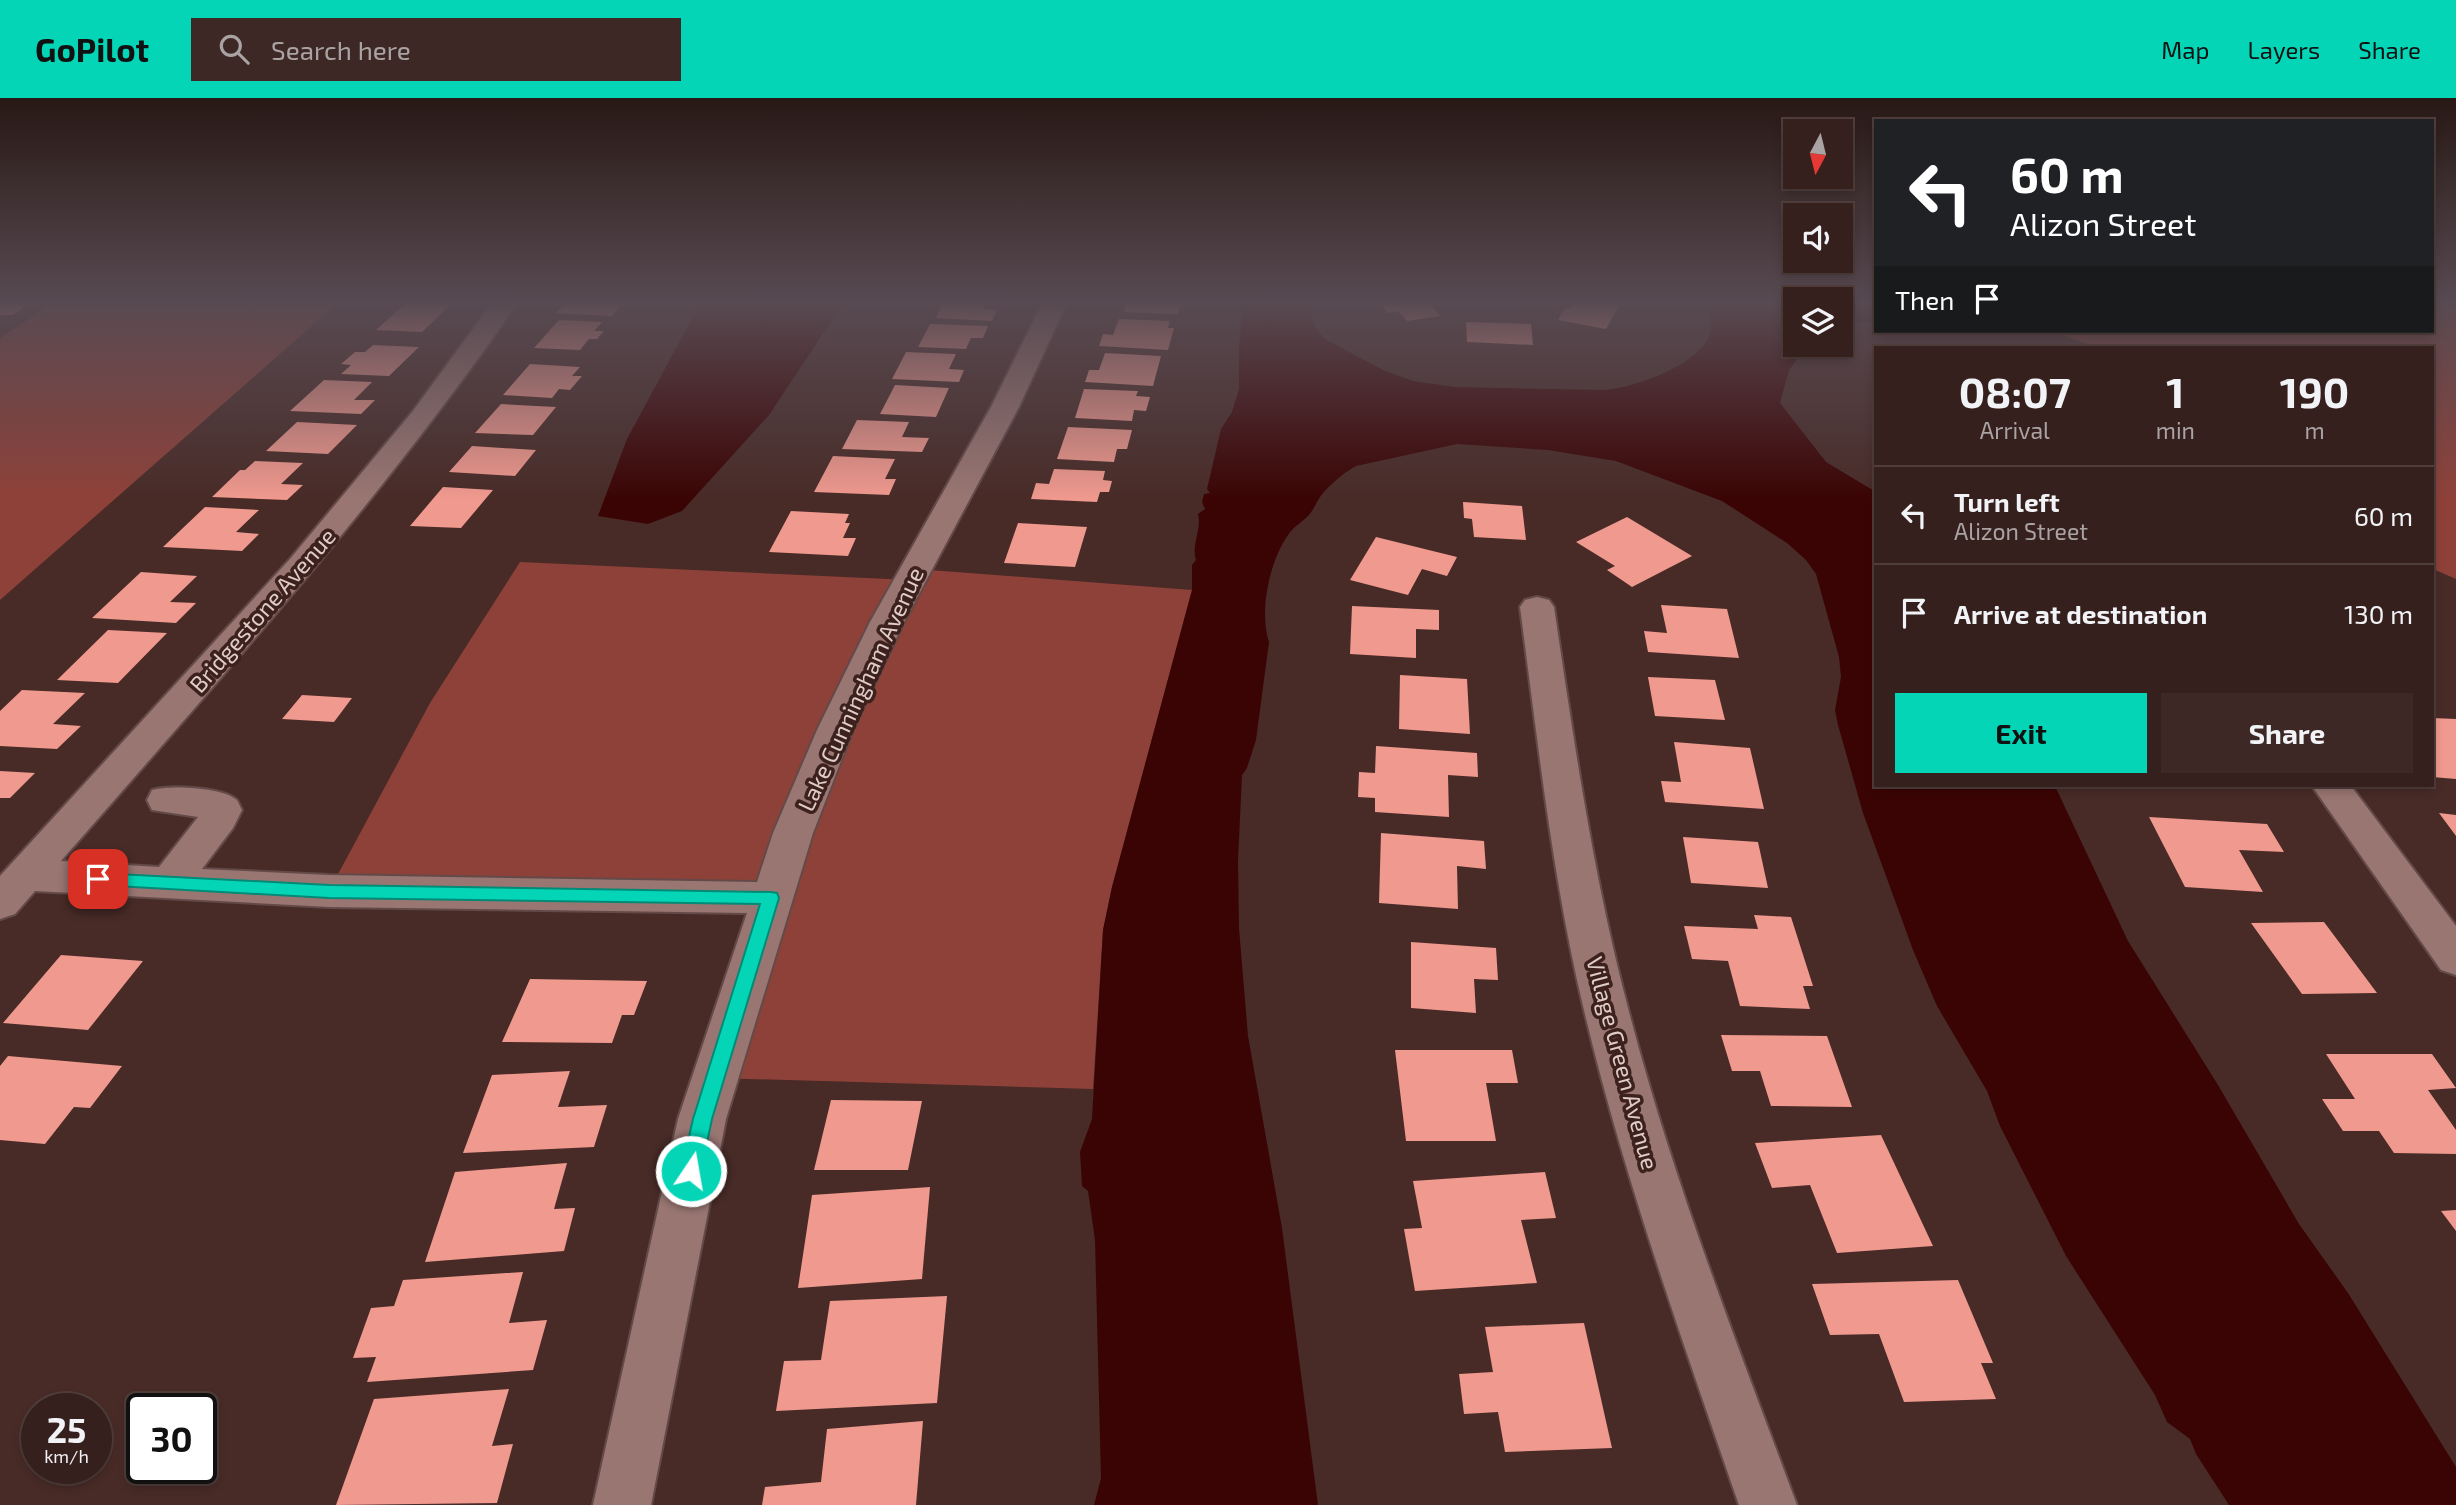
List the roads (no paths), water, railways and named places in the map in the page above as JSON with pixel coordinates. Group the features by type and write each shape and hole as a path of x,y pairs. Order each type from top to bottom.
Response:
{"street":[{"name":"Bridgestone Avenue","path":"13,889 309,557 423,417 459,368"},
{"name":"Lake Cunningham Avenue","path":"622,1505 702,1119 793,833 847,706 887,622 1005,407 1024,368"},
{"name":"Village Green Avenue","path":"1537,607 1574,857 1589,936 1612,1032 1650,1164 1768,1505"},
{"path":"2332,787 2456,958"},
{"path":"166,800 213,805 223,810 169,883"},
{"path":"13,889 169,883 329,891 771,898"}]}
